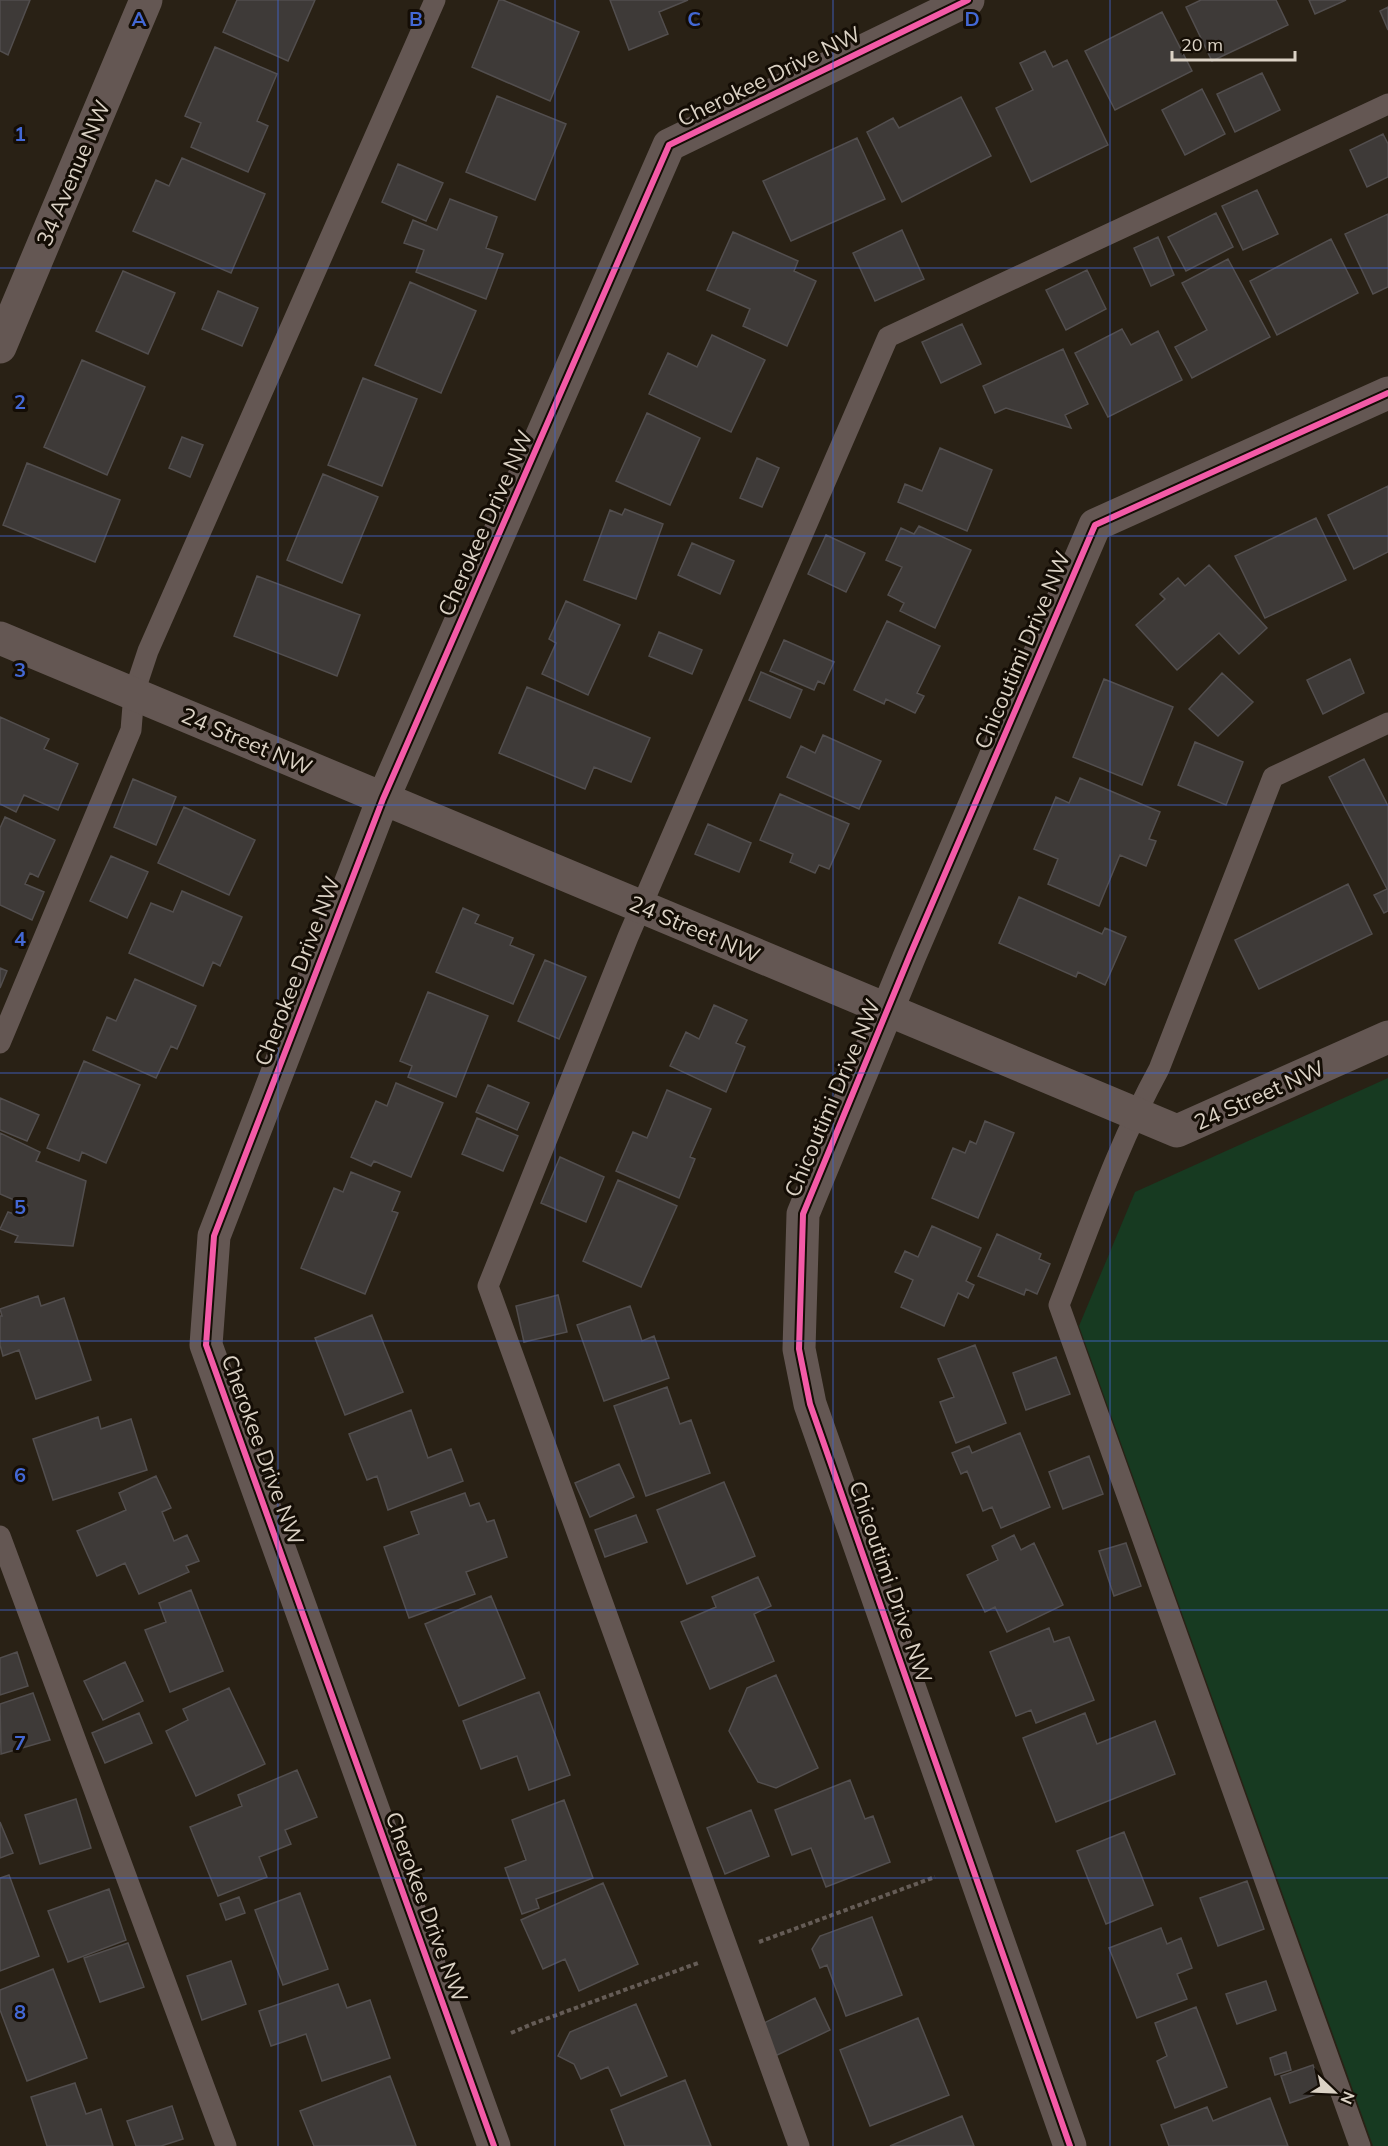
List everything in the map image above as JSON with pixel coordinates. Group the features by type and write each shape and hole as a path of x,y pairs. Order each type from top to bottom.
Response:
{"street":[{"name":"34 Avenue NW","path":"0,347 146,0"},
{"name":"Cherokee Drive NW","path":"494,2146 206,1345 214,1236 383,799 669,145 968,0"},
{"name":"Chicoutimi Drive NW","path":"1070,2146 810,1404 799,1349 803,1214 910,955 1095,525 1388,393"},
{"name":"24 Street NW","path":"0,638 1178,1131 1388,1037"}],"lane":[{"path":"0,1043 130,730 134,693 153,640 435,0"},
{"path":"799,2146 488,1286 641,906 888,337 1388,104"},
{"path":"1360,2146 1059,1305 1135,1113 1159,1069 1273,777 1388,723"},
{"path":"0,1536 226,2146"}],"path":[{"path":"757,1942 942,1875"},
{"path":"511,2033 696,1964"}],"green space":[{"path":"1388,1078 1388,2146 1373,2146 1079,1326 1135,1192"}],"building":[{"path":"0,0 30,0 8,55 0,51"},
{"path":"237,0 315,0 288,61 223,32"},
{"path":"499,0 579,32 550,101 472,67"},
{"path":"610,0 688,0 659,12 668,34 629,50"},
{"path":"1201,0 1276,0 1288,25 1212,61 1186,7"},
{"path":"1309,0 1346,0 1315,14"},
{"path":"1388,7 1388,30 1380,11"},
{"path":"1162,12 1192,71 1115,110 1085,51"},
{"path":"215,47 277,74 257,121 268,126 248,172 191,147 201,123 185,116"},
{"path":"1045,51 1053,67 1067,60 1108,145 1031,182 996,108 1033,90 1020,63"},
{"path":"1262,73 1280,110 1235,132 1217,94"},
{"path":"1202,89 1225,134 1185,155 1162,110"},
{"path":"497,96 566,124 535,200 466,172"},
{"path":"961,97 991,156 902,202 867,132 893,118 899,128"},
{"path":"1383,134 1388,144 1388,177 1367,187 1350,150"},
{"path":"857,138 885,199 791,241 763,181"},
{"path":"182,158 265,194 231,273 133,231 156,180 169,186"},
{"path":"398,164 443,183 426,221 382,202"},
{"path":"1257,190 1278,234 1243,250 1222,206"},
{"path":"450,199 497,217 486,248 503,254 486,299 416,272 424,250 404,243 413,220 437,230"},
{"path":"1216,213 1233,247 1186,271 1168,237"},
{"path":"1388,214 1388,287 1373,294 1345,234"},
{"path":"902,230 924,279 875,301 853,253"},
{"path":"733,232 798,261 794,271 816,281 787,346 743,326 750,309 707,290"},
{"path":"1158,237 1174,275 1151,286 1134,248"},
{"path":"1331,239 1358,293 1277,335 1250,281"},
{"path":"1228,259 1270,337 1192,378 1175,347 1207,330 1182,283"},
{"path":"1087,270 1106,309 1066,330 1046,290"},
{"path":"123,271 175,293 148,354 96,331"},
{"path":"410,282 476,311 441,393 375,365"},
{"path":"218,291 258,308 242,346 202,329"},
{"path":"962,324 981,364 941,383 922,342"},
{"path":"1122,329 1131,345 1158,331 1182,380 1108,417 1075,353"},
{"path":"712,335 765,360 731,432 649,394 668,353 697,367"},
{"path":"1063,349 1088,404 1065,415 1071,428 1006,408 995,413 983,386"},
{"path":"82,360 145,387 107,475 44,447"},
{"path":"363,378 417,399 382,486 328,465"},
{"path":"647,413 700,438 670,505 616,481"},
{"path":"182,437 203,445 190,477 169,468"},
{"path":"940,448 992,470 967,531 898,502 905,484 922,491"},
{"path":"757,458 779,468 762,507 740,498"},
{"path":"27,463 120,500 95,562 3,525"},
{"path":"323,474 378,497 342,583 287,560"},
{"path":"1388,486 1388,552 1354,569 1328,515"},
{"path":"625,509 663,524 636,599 584,580 610,510 622,515"},
{"path":"1316,518 1346,580 1265,618 1235,556"},
{"path":"919,526 971,550 935,628 900,611 904,603 888,595 902,567 886,560 901,528 914,534"},
{"path":"826,535 865,553 846,592 808,574"},
{"path":"692,543 734,561 720,594 678,575"},
{"path":"1209,565 1267,628 1239,654 1219,633 1177,670 1136,625 1165,599 1160,594 1178,578 1185,586"},
{"path":"257,576 360,615 337,676 234,636"},
{"path":"566,601 620,625 588,695 542,674 556,643 549,639"},
{"path":"887,621 940,646 917,693 924,696 915,713 886,699 884,704 854,690"},
{"path":"659,632 702,650 692,674 649,656"},
{"path":"784,640 834,662 824,684 818,681 814,690 770,671"},
{"path":"1350,659 1364,693 1323,714 1307,680"},
{"path":"761,672 802,690 790,718 749,700"},
{"path":"1222,673 1253,702 1218,736 1189,709"},
{"path":"1104,679 1173,707 1142,785 1073,757"},
{"path":"527,687 650,738 631,782 594,767 585,789 499,753"},
{"path":"0,717 49,739 44,749 78,764 58,810 24,795 16,812 0,804"},
{"path":"823,735 881,761 859,809 787,777 801,746 815,753"},
{"path":"1195,742 1243,762 1226,805 1178,785"},
{"path":"1364,759 1388,806 1388,911 1384,913 1374,895 1387,889 1329,777"},
{"path":"1080,778 1160,812 1149,839 1156,841 1146,866 1120,855 1099,906 1048,884 1058,859 1034,849 1056,797 1069,803"},
{"path":"133,779 176,797 156,845 114,827"},
{"path":"780,794 849,824 829,869 819,865 815,873 790,862 793,854 760,840"},
{"path":"184,807 255,840 229,895 158,863"},
{"path":"5,817 55,840 38,877 30,873 25,884 44,892 32,920 0,905 0,828"},
{"path":"708,824 751,843 739,872 695,854"},
{"path":"111,856 148,872 127,918 90,901"},
{"path":"1348,884 1372,934 1259,989 1235,940"},
{"path":"182,891 242,917 220,966 213,962 203,986 129,953 151,903 173,912"},
{"path":"1019,897 1102,934 1105,928 1126,937 1105,985 1078,972 1076,977 999,943"},
{"path":"463,908 479,915 475,923 513,938 510,945 534,955 513,1004 436,972"},
{"path":"545,960 586,977 559,1039 518,1021"},
{"path":"0,968 7,971 0,988"},
{"path":"135,979 196,1006 177,1049 171,1046 156,1078 93,1050 107,1017 116,1021"},
{"path":"428,992 488,1016 456,1097 408,1077 412,1066 400,1061"},
{"path":"714,1005 747,1020 736,1043 745,1047 726,1092 670,1066 686,1032 699,1039"},
{"path":"84,1061 140,1085 106,1163 82,1152 79,1161 47,1148"},
{"path":"396,1083 443,1103 411,1177 374,1161 371,1166 351,1157 376,1101 387,1106"},
{"path":"488,1085 529,1103 517,1130 476,1112"},
{"path":"667,1090 711,1109 690,1157 695,1159 679,1198 616,1171 633,1132 647,1138"},
{"path":"0,1098 39,1115 27,1141 0,1130"},
{"path":"477,1118 518,1136 503,1171 462,1154"},
{"path":"985,1121 1014,1133 978,1218 932,1198 953,1148 965,1153 970,1141 976,1144"},
{"path":"0,1133 40,1152 36,1161 86,1181 73,1246 15,1242 18,1236 0,1229 8,1212 23,1217 28,1206 0,1194"},
{"path":"560,1157 604,1177 586,1222 541,1203"},
{"path":"351,1172 400,1192 392,1211 398,1213 365,1294 301,1268 334,1188 343,1192"},
{"path":"618,1180 677,1206 641,1287 583,1261"},
{"path":"932,1226 981,1248 966,1281 974,1285 968,1298 958,1293 944,1326 901,1307 913,1280 895,1272 905,1251 918,1257"},
{"path":"997,1234 1041,1254 1039,1259 1050,1264 1037,1294 1026,1289 1024,1295 978,1276"},
{"path":"558,1295 567,1332 524,1342 516,1306"},
{"path":"38,1296 41,1306 64,1298 91,1380 36,1399 19,1350 3,1356 0,1345 0,1316 2,1316 0,1309"},
{"path":"630,1306 642,1341 654,1336 669,1378 604,1401 577,1325"},
{"path":"372,1315 403,1392 345,1415 315,1338"},
{"path":"975,1345 1006,1423 956,1443 940,1402 954,1397 938,1359"},
{"path":"1056,1357 1070,1394 1026,1410 1013,1373"},
{"path":"667,1387 680,1424 691,1420 710,1473 646,1496 614,1406"},
{"path":"411,1410 428,1458 451,1449 463,1481 388,1510 377,1476 367,1480 349,1434"},
{"path":"98,1417 101,1429 131,1419 147,1470 53,1500 33,1439"},
{"path":"1020,1433 1050,1507 1001,1528 992,1507 983,1511 967,1471 961,1474 952,1453 969,1446 972,1453"},
{"path":"1089,1456 1103,1494 1063,1509 1049,1472"},
{"path":"619,1464 634,1497 590,1517 575,1483"},
{"path":"156,1476 171,1508 162,1512 174,1541 187,1535 199,1561 186,1566 189,1572 139,1594 125,1563 97,1576 77,1531 126,1510 119,1493"},
{"path":"724,1482 755,1556 687,1584 657,1510"},
{"path":"465,1493 470,1506 479,1503 487,1522 494,1520 507,1557 466,1572 475,1594 409,1618 384,1547 419,1534 411,1512"},
{"path":"636,1515 647,1542 605,1557 595,1530"},
{"path":"1014,1535 1021,1550 1034,1543 1063,1605 1007,1632 995,1607 985,1612 967,1575 998,1560 992,1546"},
{"path":"1126,1543 1141,1586 1114,1596 1099,1551"},
{"path":"758,1577 771,1606 754,1614 774,1661 710,1689 681,1622 716,1607 712,1597"},
{"path":"191,1590 223,1671 170,1692 145,1630 166,1622 159,1603"},
{"path":"491,1596 525,1678 459,1706 425,1624"},
{"path":"1049,1628 1054,1642 1069,1637 1094,1700 1036,1723 1031,1710 1016,1716 990,1652"},
{"path":"17,1652 28,1686 0,1695 0,1658"},
{"path":"125,1662 143,1701 103,1720 84,1681"},
{"path":"776,1675 818,1768 776,1788 758,1782 729,1731 747,1688"},
{"path":"229,1688 265,1764 196,1796 166,1731 188,1720 183,1709"},
{"path":"539,1692 570,1775 529,1790 517,1756 481,1769 463,1721"},
{"path":"33,1693 50,1740 1,1754 0,1704"},
{"path":"139,1713 152,1743 105,1763 92,1733"},
{"path":"1085,1713 1097,1744 1155,1721 1175,1774 1056,1822 1023,1738"},
{"path":"297,1770 317,1817 285,1830 291,1844 259,1857 267,1877 218,1896 190,1827 242,1806 238,1795"},
{"path":"850,1780 865,1819 873,1816 890,1862 826,1887 811,1848 792,1855 775,1810"},
{"path":"76,1799 91,1848 40,1864 25,1815"},
{"path":"564,1800 593,1878 536,1899 539,1908 522,1914 505,1868 526,1860 512,1820"},
{"path":"751,1810 769,1856 725,1874 707,1828"},
{"path":"0,1822 13,1853 0,1858"},
{"path":"1124,1832 1153,1905 1106,1924 1077,1851"},
{"path":"9,1875 39,1956 0,1971 0,1878"},
{"path":"1247,1881 1264,1929 1218,1946 1200,1898"},
{"path":"603,1883 638,1964 579,1991 565,1959 543,1969 521,1920"},
{"path":"109,1889 126,1940 68,1962 48,1911"},
{"path":"300,1893 328,1969 283,1985 255,1910"},
{"path":"239,1897 245,1913 226,1920 220,1904"},
{"path":"872,1917 902,1995 846,2016 827,1965 820,1968 812,1949 820,1936"},
{"path":"1161,1928 1167,1944 1181,1938 1192,1968 1177,1974 1187,1999 1137,2018 1109,1948"},
{"path":"128,1943 144,1987 100,2002 84,1958"},
{"path":"231,1961 246,2004 202,2020 187,1976"},
{"path":"53,1969 87,2058 27,2081 0,2010 0,1990"},
{"path":"1266,1981 1276,2010 1237,2024 1226,1994"},
{"path":"338,1984 347,2008 370,2000 390,2058 322,2081 306,2034 271,2046 259,2011"},
{"path":"815,1998 830,2030 773,2057 758,2026"},
{"path":"636,2004 667,2076 621,2096 608,2067 581,2079 574,2064 558,2056 570,2032"},
{"path":"1196,2007 1227,2087 1175,2108 1157,2061 1167,2056 1155,2023"},
{"path":"918,2018 949,2095 870,2126 840,2050"},
{"path":"1286,2052 1291,2070 1275,2075 1270,2058"},
{"path":"1313,2065 1322,2092 1290,2103 1281,2076"},
{"path":"390,2076 416,2146 314,2146 300,2111"},
{"path":"685,2080 711,2146 625,2146 611,2110"},
{"path":"75,2083 86,2114 101,2109 113,2146 47,2146 31,2097"},
{"path":"1270,2098 1288,2146 1169,2146 1161,2125 1207,2107 1213,2121"},
{"path":"172,2106 183,2139 161,2146 136,2146 127,2121"},
{"path":"962,2116 974,2146 890,2146"}],"cycle path":[{"path":"494,2146 206,1345 214,1236 383,799 669,145 968,0"},
{"path":"1070,2146 810,1404 799,1349 803,1214 910,955 1095,525 1388,393"}]}
